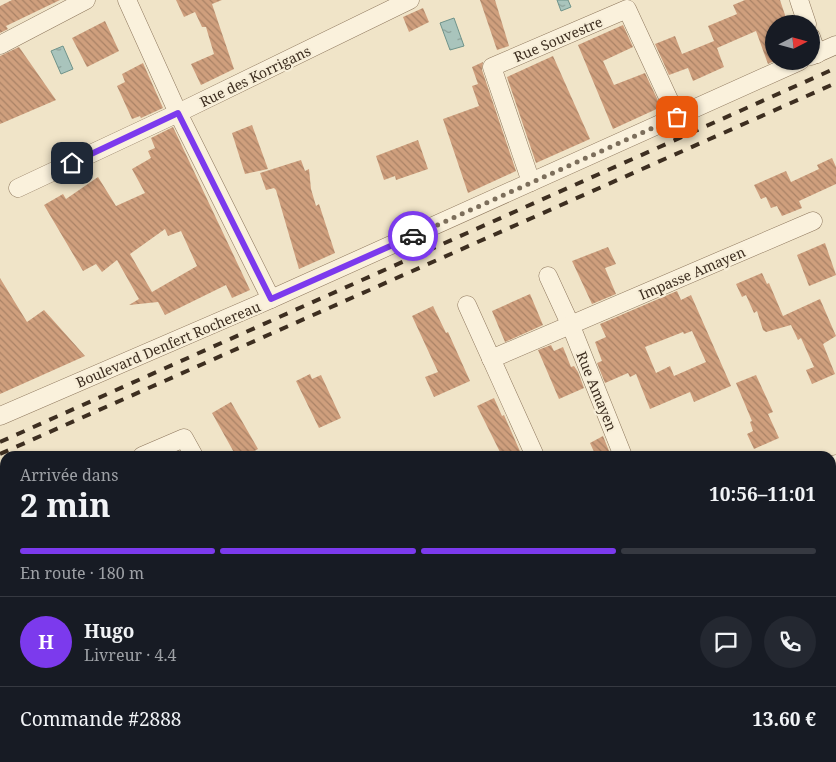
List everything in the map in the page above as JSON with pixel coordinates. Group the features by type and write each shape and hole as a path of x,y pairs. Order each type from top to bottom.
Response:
{"street":[{"path":"0,45 86,0"},
{"path":"127,0 178,113 271,299"},
{"name":"Rue des Korrigans","path":"18,188 178,113 410,0"},
{"path":"799,0 804,15"},
{"name":"Rue Souvestre","path":"531,182 492,67 626,9 677,117"},
{"path":"820,48 836,45"},
{"name":"Boulevard Denfert Rochereau","path":"0,416 271,299 780,70"},
{"name":"Impasse Amayen","path":"571,326 813,221"},
{"name":"Rue Amayen","path":"548,276 571,326 621,451"},
{"path":"467,304 534,451"},
{"path":"491,359 571,326"},
{"path":"154,451 184,438 191,451"}],"water":[{"path":"557,0 568,0 571,7 561,11"},
{"path":"454,18 464,46 450,50 440,23"},
{"path":"63,46 73,69 61,74 51,51"}],"building":[{"path":"12,0 60,0 6,26 8,29 0,33 0,6"},
{"path":"176,0 222,0 212,4 234,69 201,85 191,64 214,54 206,27 202,27 195,12 184,17"},
{"path":"480,0 495,0 509,46 497,50"},
{"path":"745,0 780,0 785,15 765,15 765,56 756,31 717,48 724,67 693,81 688,68 669,75 655,44 675,36 682,54 714,41 708,26 737,14 733,5"},
{"path":"423,8 429,22 409,32 403,17"},
{"path":"105,21 119,51 87,67 72,38"},
{"path":"623,25 633,47 603,61 614,85 645,73 661,107 613,129 578,45"},
{"path":"19,47 56,100 0,124 0,56"},
{"path":"553,56 590,139 536,163 507,77"},
{"path":"483,62 482,70 516,171 468,193 443,119 479,106 472,86 478,84 472,67"},
{"path":"143,63 163,108 141,118 140,116 132,119 117,86 125,82 122,74"},
{"path":"252,125 268,169 245,174 232,133"},
{"path":"173,127 250,290 232,298 226,285 165,315 158,302 129,305 139,299 117,260 102,272 96,264 83,271 44,205 63,194 66,199 98,177 116,206 145,193 132,169 151,158 148,151 155,148 151,138","holes":["165,229 168,236 181,231 197,266 152,292 130,254"]},
{"path":"418,140 428,169 396,180 395,176 384,180 376,156"},
{"path":"832,158 836,167 836,184 799,201 802,208 782,216 777,206 771,208 766,197 761,199 754,185 786,171 791,182 819,169 817,165"},
{"path":"301,160 305,171 309,169 311,189 316,206 319,204 335,253 299,269 276,190 274,188 266,190 260,173"},
{"path":"825,243 836,275 809,286 797,255"},
{"path":"608,247 616,264 605,268 616,294 592,304 572,261"},
{"path":"762,273 767,284 769,283 783,316 820,299 836,336 823,344 835,374 812,384 806,370 814,367 801,338 798,340 791,325 766,332 763,330 757,311 754,313 746,295 742,297 736,284"},
{"path":"0,278 27,322 44,310 85,356 0,394"},
{"path":"677,291 681,300 691,295 731,386 694,402 690,392 650,409 636,374 630,377 628,373 605,383 597,363 602,361 595,342 606,337 600,324","holes":["692,331 706,362 674,376 670,366 656,373 645,347 683,332 684,334"]},
{"path":"530,294 543,325 505,342 492,311"},
{"path":"433,306 446,333 448,332 470,381 434,397 425,377 438,372 412,316"},
{"path":"551,345 554,351 563,347 571,367 574,366 578,372 584,388 559,399 538,350"},
{"path":"310,374 312,379 321,375 341,418 319,428 296,381"},
{"path":"756,375 773,412 768,414 779,438 754,449 747,434 753,431 750,422 752,421 736,383"},
{"path":"494,398 502,416 504,415 520,451 500,451 477,406"},
{"path":"231,402 258,449 254,451 233,451 212,413"},
{"path":"603,436 609,451 594,451 590,443"}],"railway":[{"path":"0,442 836,68"},
{"path":"7,451 836,83"}],"way so far":[{"path":"413,236 677,117"}],"route":[{"path":"72,163 178,113 271,299 413,236"}]}
